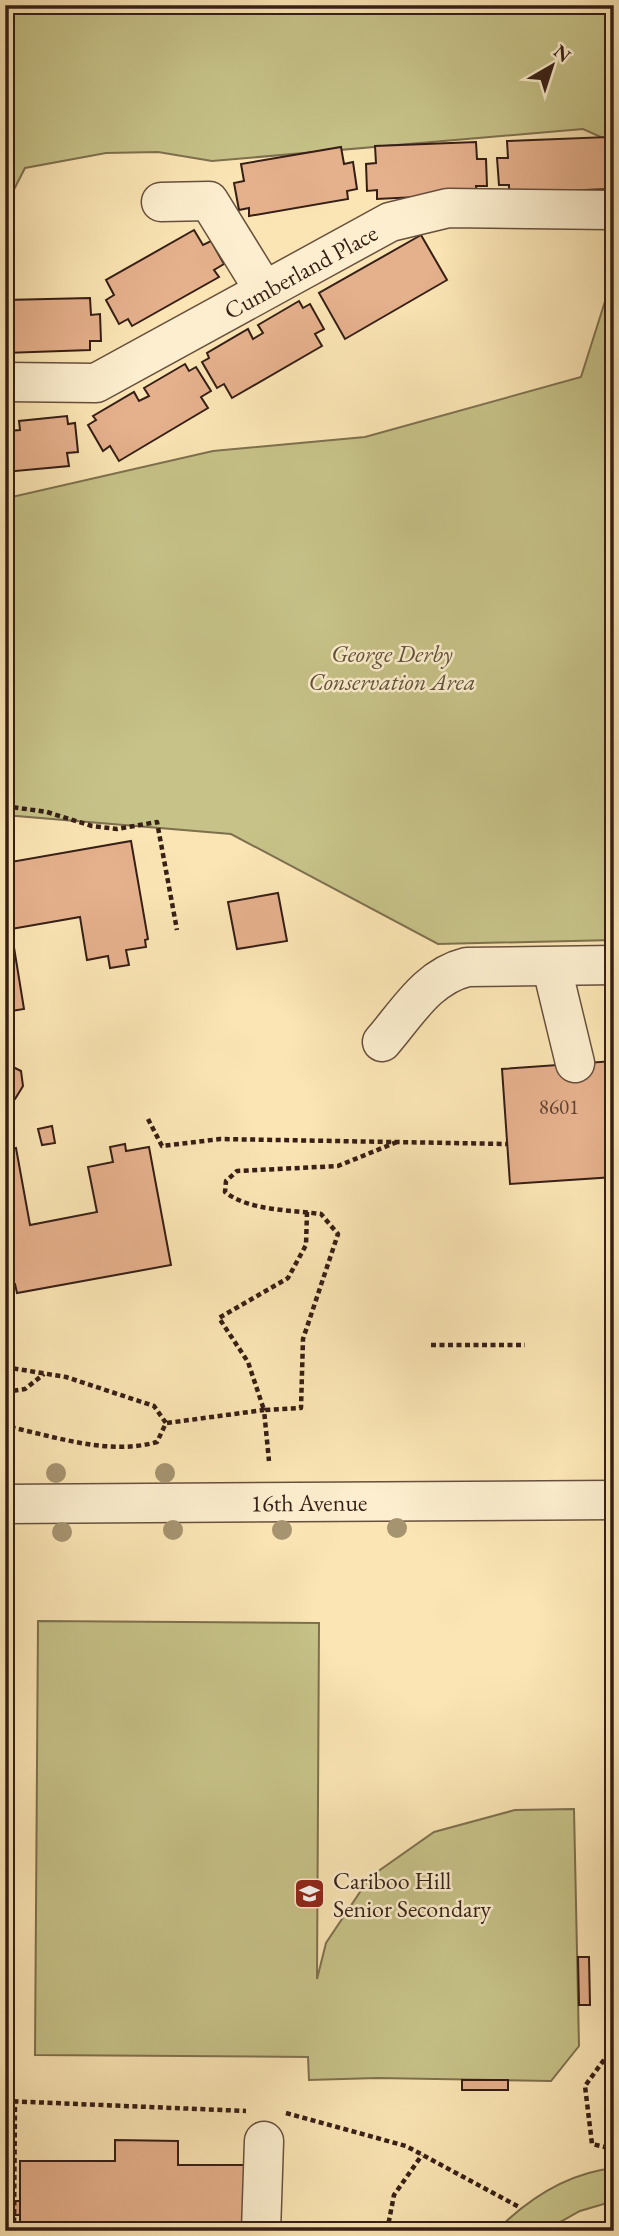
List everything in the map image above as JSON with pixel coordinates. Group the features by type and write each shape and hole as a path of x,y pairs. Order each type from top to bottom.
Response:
{"street":[{"path":"161,202 209,201 264,290"},
{"name":"Cumberland Place","path":"5,382 96,383 390,222 448,208 610,210"},
{"path":"382,1042 435,979 450,971 467,967 552,968 614,965"},
{"path":"552,968 566,1016 575,1063"},
{"name":"16th Avenue","path":"5,1504 614,1500"},
{"path":"261,2231 268,2122"}],"path":[{"path":"5,806 47,812 92,826 117,829 157,822 177,930"},
{"path":"148,1119 162,1146 220,1139 508,1144"},
{"path":"166,1423 301,1408 303,1339 338,1234 321,1214 237,1201 225,1192 226,1181 237,1171 338,1166 397,1142"},
{"path":"269,1461 264,1410 248,1363 219,1318 288,1278 306,1245 307,1212"},
{"path":"431,1345 525,1345"},
{"path":"5,1367 45,1374 155,1406 166,1423"},
{"path":"5,1392 24,1389 45,1374"},
{"path":"5,1426 88,1444 136,1448 157,1442 166,1423"},
{"path":"614,2046 585,2086 592,2144 605,2147 612,2154 614,2164"},
{"path":"5,2101 268,2122 296,2113 382,2138 422,2155 521,2208"},
{"path":"14,2231 15,2101"},
{"path":"387,2231 394,2195 422,2155"}],"green space":[{"path":"5,5 614,5 614,143 583,129 212,161 158,152 106,153 25,168 5,207"},
{"name":"George Derby Conservation Area","path":"614,273 614,940 438,944 231,834 5,815 5,495 12,497 213,451 365,437 581,377"},
{"path":"38,1621 319,1623 317,1979 326,1943 370,1877 434,1832 515,1810 574,1809 579,2046 551,2081 377,2078 309,2080 308,2057 35,2055"},
{"path":"614,2168 614,2201 580,2211 544,2231 496,2231 521,2208 550,2189 581,2175"}],"building":[{"path":"608,137 609,153 614,153 614,180 609,180 609,189 509,193 509,185 499,185 497,158 508,158 507,141"},
{"path":"476,142 477,159 486,159 487,186 476,186 477,194 377,199 377,190 367,191 366,164 376,163 375,146"},
{"path":"341,147 344,164 353,162 357,189 347,191 348,199 249,216 249,208 239,210 234,183 244,181 241,164"},
{"path":"194,230 203,245 211,241 224,264 214,270 219,277 132,326 128,319 119,324 106,300 114,295 106,280"},
{"path":"421,235 447,280 345,339 319,293"},
{"path":"90,298 91,315 100,314 101,341 90,341 90,350 5,353 5,300"},
{"path":"299,301 303,308 310,304 324,329 315,334 322,346 232,398 224,384 217,388 202,362 209,358 207,353 248,329 253,339 263,333 258,325"},
{"path":"185,364 189,371 196,367 211,391 201,397 208,408 119,461 110,446 103,451 88,425 96,420 93,416 134,392 139,401 149,396 144,388"},
{"path":"67,416 68,424 75,423 78,452 67,453 69,466 5,472 5,420 8,420 9,431 20,430 19,421"},
{"path":"131,841 148,939 145,940 146,947 126,950 129,965 110,968 108,956 87,960 80,917 11,929 24,1009 5,1012 5,863"},
{"path":"278,893 287,941 237,949 228,902"},
{"path":"614,1061 614,1177 510,1184 502,1069"},
{"path":"5,1063 21,1071 23,1086 15,1099 5,1101"},
{"path":"52,1126 55,1143 42,1145 38,1129"},
{"path":"125,1144 126,1151 149,1147 171,1265 17,1293 15,1284 5,1285 5,1150 16,1148 30,1225 97,1212 88,1167 113,1162 110,1147"},
{"path":"578,1957 589,1957 590,2005 579,2005"},
{"path":"462,2080 508,2080 508,2090 462,2090"},
{"path":"115,2140 178,2141 178,2165 247,2165 247,2231 20,2231 20,2161 115,2161"},
{"path":"5,2201 20,2201 20,2215 5,2215"}],"place":[{"name":"Cariboo Hill Senior Secondary","path":"310,1894"}]}
